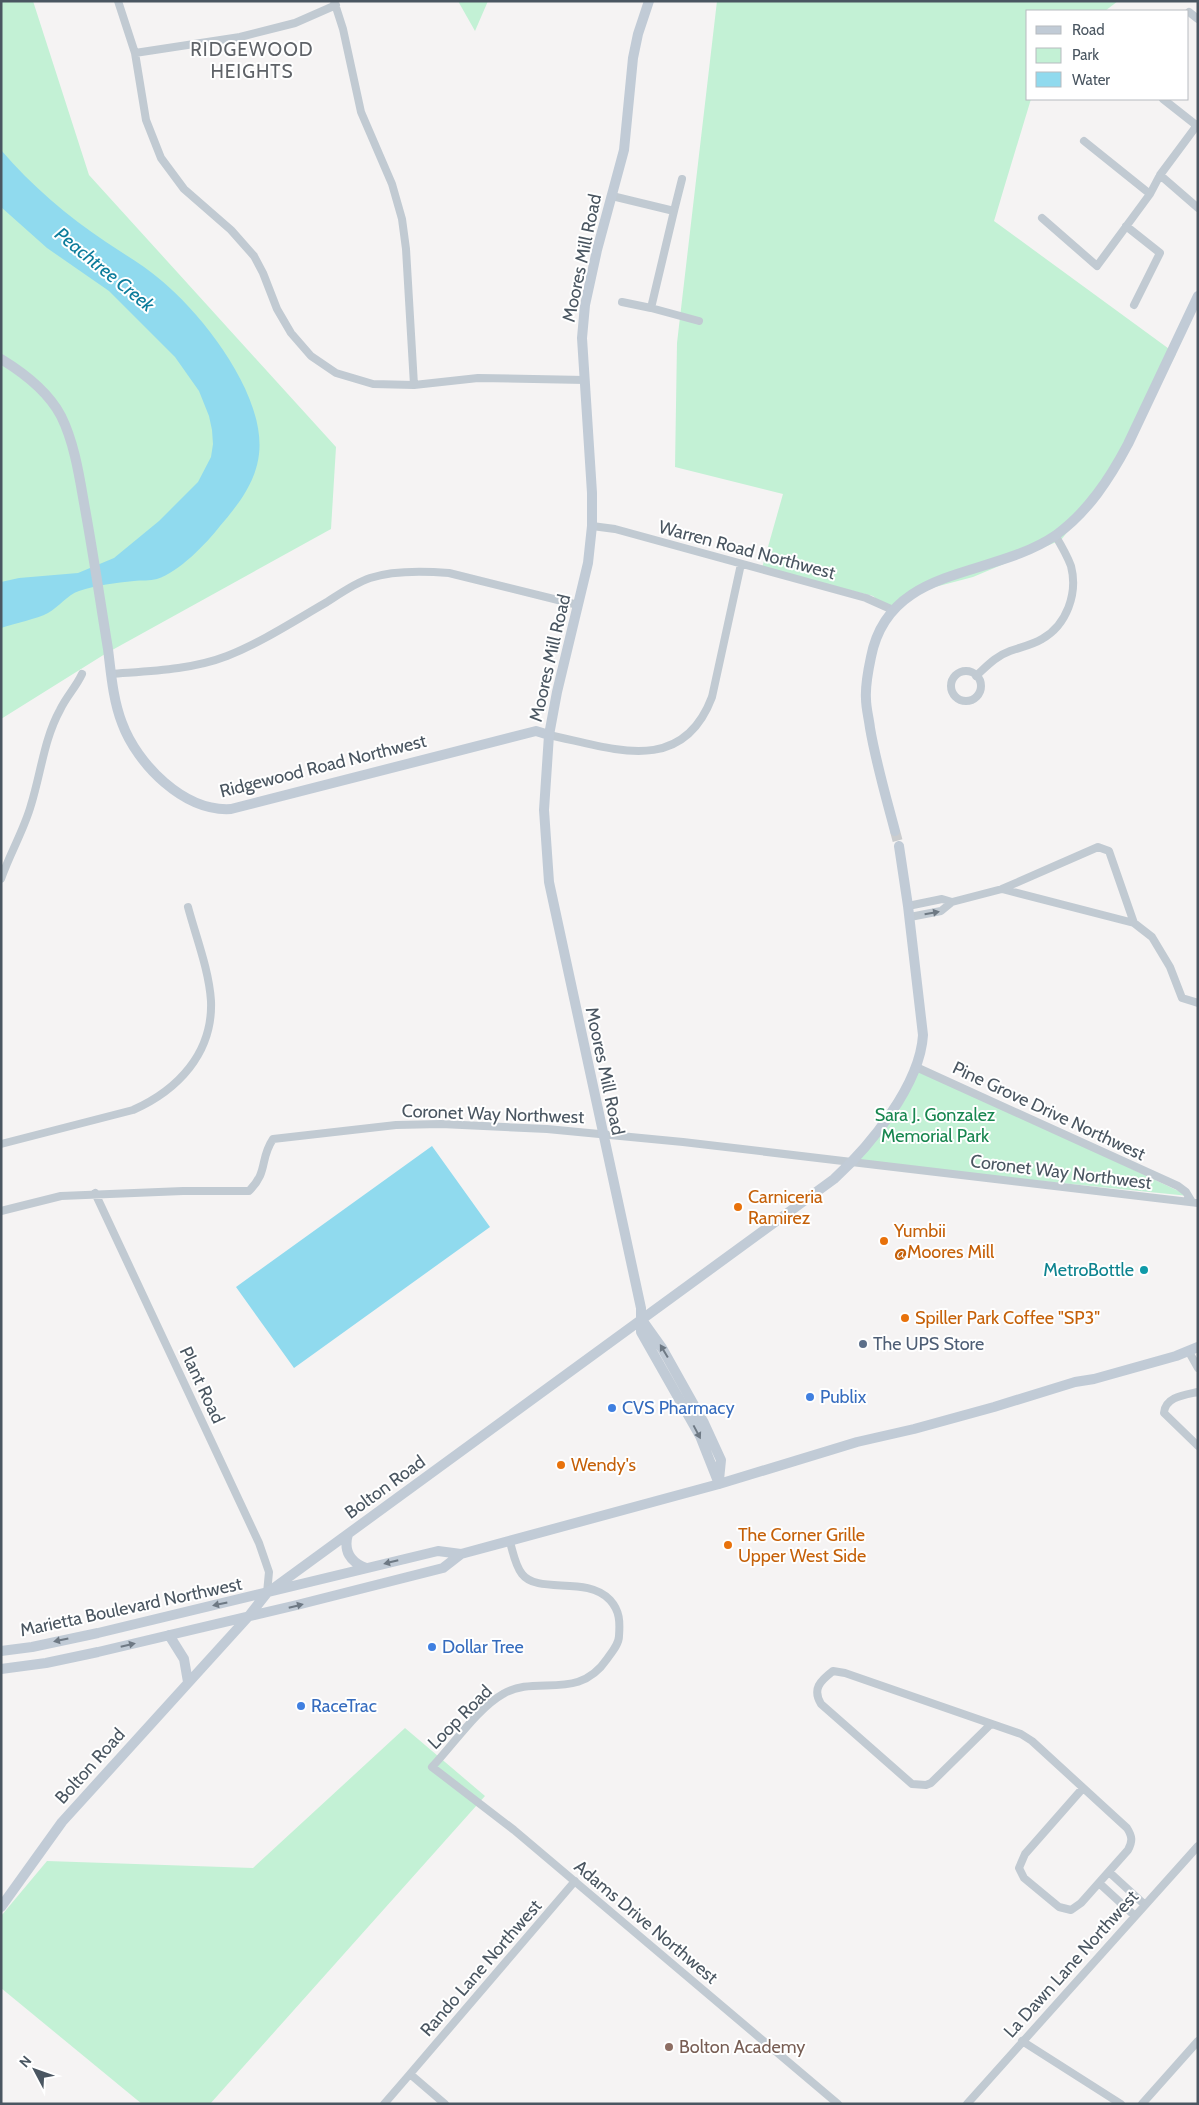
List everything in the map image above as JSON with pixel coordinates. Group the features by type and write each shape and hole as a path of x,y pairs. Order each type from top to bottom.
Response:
{"street":[{"path":"118,1 135,52 146,120 161,158 184,189 231,230 254,256 264,273 277,309 300,346 323,366 348,378 373,384 414,385 478,378 585,380"},
{"name":"Moores Mill Road","path":"650,1 638,34 624,150 596,250 584,305 582,338 592,493 592,526 588,563 557,692 550,735 544,810 549,882 642,1320 641,1332 700,1436 719,1484"},
{"path":"135,52 240,37 295,23 335,3 343,29 361,112 392,184 402,220 406,249 414,385"},
{"path":"1189,12 1198,19"},
{"path":"1042,218 1096,266 1150,194 1160,175 1197,125 1164,100"},
{"path":"1084,141 1150,194"},
{"path":"1160,175 1198,208"},
{"path":"651,308 682,179"},
{"path":"612,196 674,211"},
{"path":"1126,226 1160,253 1134,305"},
{"path":"895,831 876,762 866,699 866,679 873,646 881,627 893,610 909,595 927,584 1020,554 1055,535 1088,505 1120,458 1198,296"},
{"path":"622,302 699,321"},
{"name":"Ridgewood Road Northwest","path":"1,359 18,369 44,393 53,403 65,426 81,488 95,564 111,674 121,722 129,740 140,758 158,777 201,806 217,810 231,809 536,731 639,752 667,747 689,733 703,717 712,697 741,564"},
{"name":"Warren Road Northwest","path":"592,526 615,529 866,598 893,610"},
{"path":"976,676 1001,655 1044,638 1055,629 1064,617 1072,597 1073,577 1068,558 1055,535"},
{"path":"111,674 173,668 204,663 225,657 268,636 359,582 381,576 428,572 449,573 578,605"},
{"path":"1,879 19,839 31,804 44,752 60,710 82,674"},
{"name":"Bolton Road","path":"1,1907 57,1827 267,1593 834,1179 852,1162 890,1114 916,1067 922,1051 923,1035 910,917 899,846"},
{"path":"910,917 941,911 952,902 1002,889 1098,846 1109,851 1134,923"},
{"path":"1002,889 1134,923 1152,937 1170,968 1182,998 1198,1003"},
{"path":"908,906 942,899 952,902"},
{"path":"1,1144 133,1110 172,1088 186,1072 198,1055 206,1033 210,1001 209,986 188,907"},
{"name":"Pine Grove Drive Northwest","path":"916,1067 1178,1186 1195,1203"},
{"name":"Coronet Way Northwest","path":"1,1211 61,1196 95,1193 249,1191 259,1181 263,1172 266,1150 273,1139 396,1125 441,1124 602,1133 1195,1203"},
{"name":"Plant Road","path":"95,1193 258,1543 269,1572 267,1593"},
{"path":"461,1554 719,1484 857,1442 914,1429 1075,1382 1094,1379 1195,1350 1198,1368"},
{"path":"1198,1392 1169,1401 1165,1406 1164,1413 1198,1446"},
{"path":"348,1534 345,1544 349,1556 353,1561 366,1568"},
{"name":"Loop Road","path":"432,1767 492,1700 506,1692 523,1688 580,1682 594,1674 619,1641 620,1616 604,1593 588,1588 532,1582 522,1574 510,1542"},
{"name":"Marietta Boulevard Northwest","path":"1,1651 32,1647 98,1633 438,1551 461,1554"},
{"name":"Marietta Boulevard Northwest","path":"1,1670 46,1663 169,1635 443,1568 461,1554"},
{"path":"169,1635 184,1659 188,1682"},
{"path":"991,1724 932,1783 912,1784 822,1704 816,1696 818,1687 824,1677 833,1671 845,1673 1021,1734 1032,1741 1127,1828 1132,1836 1132,1844 1128,1850 1082,1903 1071,1910 1059,1907 1024,1878 1019,1868 1025,1854 1083,1788"},
{"name":"Adams Drive Northwest","path":"432,1767 514,1830 838,2104"},
{"name":"La Dawn Lane Northwest","path":"967,2104 1198,1846"},
{"path":"1109,1872 1145,1905"},
{"name":"Rando Lane Northwest","path":"384,2104 575,1881"},
{"path":"1099,1883 1135,1916"},
{"path":"1022,2041 1121,2104"},
{"path":"1142,2104 1198,2041"},
{"path":"410,2074 445,2104"}],"green space":[{"path":"1,1 33,1 89,175 336,447 331,529 105,654 1,719"},
{"path":"458,1 488,1 475,31"},
{"path":"717,1 1118,1 1106,10 1026,10 1026,100 1031,100 994,221 1176,354 1111,477 1061,540 973,577 935,587 909,598 894,615 873,596 762,568 783,494 675,467 677,343"},
{"name":"Sara J. Gonzalez Memorial Park","path":"916,1067 1189,1196 853,1162"},
{"path":"405,1728 485,1796 210,2104 142,2104 1,1988 1,1916 47,1861 253,1868"}],"water":[{"name":"Peachtree Creek","path":"1,150 25,176 64,211 142,265 179,296 196,315 229,359 253,407 259,431 259,454 254,474 245,493 207,541 183,564 154,580 106,584 79,591 48,613 1,628 1,582 19,578 78,573 114,558 159,521 198,482 211,457 213,444 209,416 199,391 175,357 109,291 47,248 1,207"},
{"path":"432,1146 490,1227 294,1368 236,1287"}],"tunnel":[{"path":"895,831 899,846"}],"place":[{"name":"Carniceria Ramirez","path":"738,1207"},
{"name":"Yumbii @Moores Mill","path":"884,1241"},
{"name":"MetroBottle","path":"1144,1270"},
{"name":"Spiller Park Coffee \"SP3\"","path":"905,1318"},
{"name":"The UPS Store","path":"863,1344"},
{"name":"Publix","path":"810,1397"},
{"name":"CVS Pharmacy","path":"612,1408"},
{"name":"Wendy's","path":"561,1465"},
{"name":"The Corner Grille Upper West Side","path":"728,1545"},
{"name":"Dollar Tree","path":"432,1647"},
{"name":"RaceTrac","path":"301,1706"},
{"name":"Bolton Academy","path":"669,2047"}],"district":[{"name":"RIDGEWOOD HEIGHTS","path":"252,60"}]}
